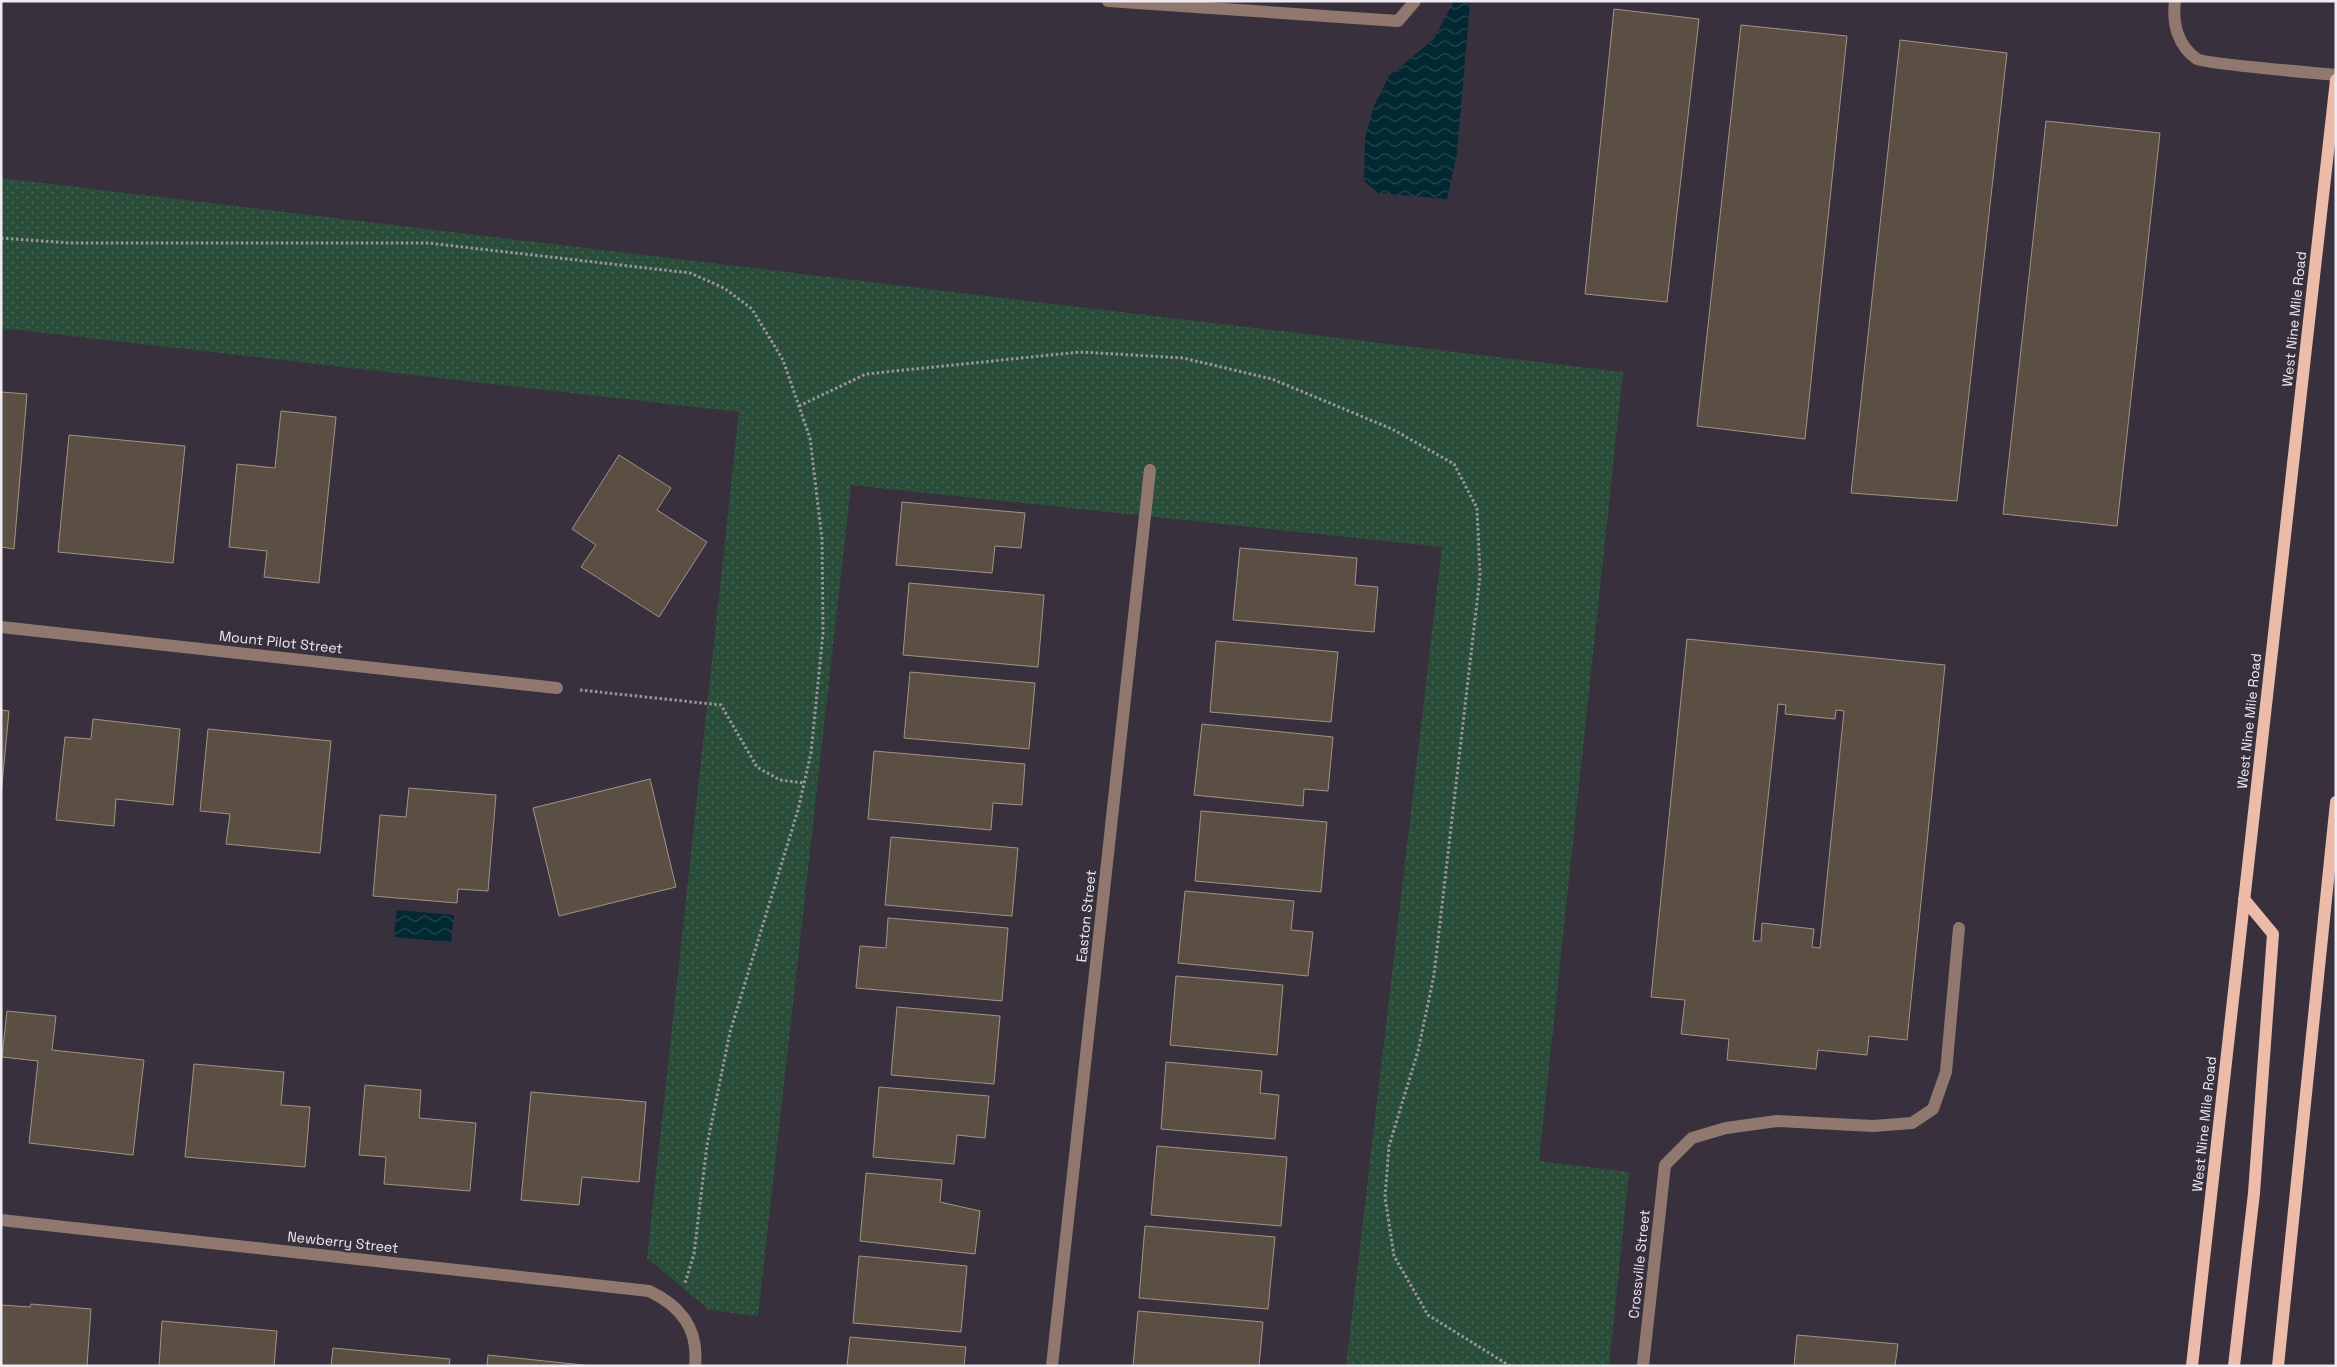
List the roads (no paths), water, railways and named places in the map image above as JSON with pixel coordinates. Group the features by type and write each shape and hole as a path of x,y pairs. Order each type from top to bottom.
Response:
{"main road":[{"name":"West Nine Mile Road","path":"2192,1366 2336,80"},
{"path":"2278,1366 2334,838 2336,802"},
{"path":"2234,1366 2254,1193 2273,934 2244,899"}],"street":[{"path":"1108,1 1398,21 1415,1"},
{"path":"2175,1 2174,10 2179,41 2199,60 2336,75"},
{"name":"Easton Street","path":"1052,1366 1150,470"},
{"name":"Mount Pilot Street","path":"1,627 557,688"},
{"name":"Crossville Street","path":"1643,1366 1665,1165 1692,1138 1726,1128 1777,1121 1873,1126 1912,1123 1934,1109 1946,1072 1959,928"},
{"name":"Newberry Street","path":"1,1220 649,1291 678,1308 692,1331 695,1366"}],"water":[{"path":"1454,1 1470,3 1457,153 1447,199 1378,193 1364,181 1365,138 1374,106 1389,76 1434,39"},
{"path":"397,910 454,915 451,942 394,937"}]}
